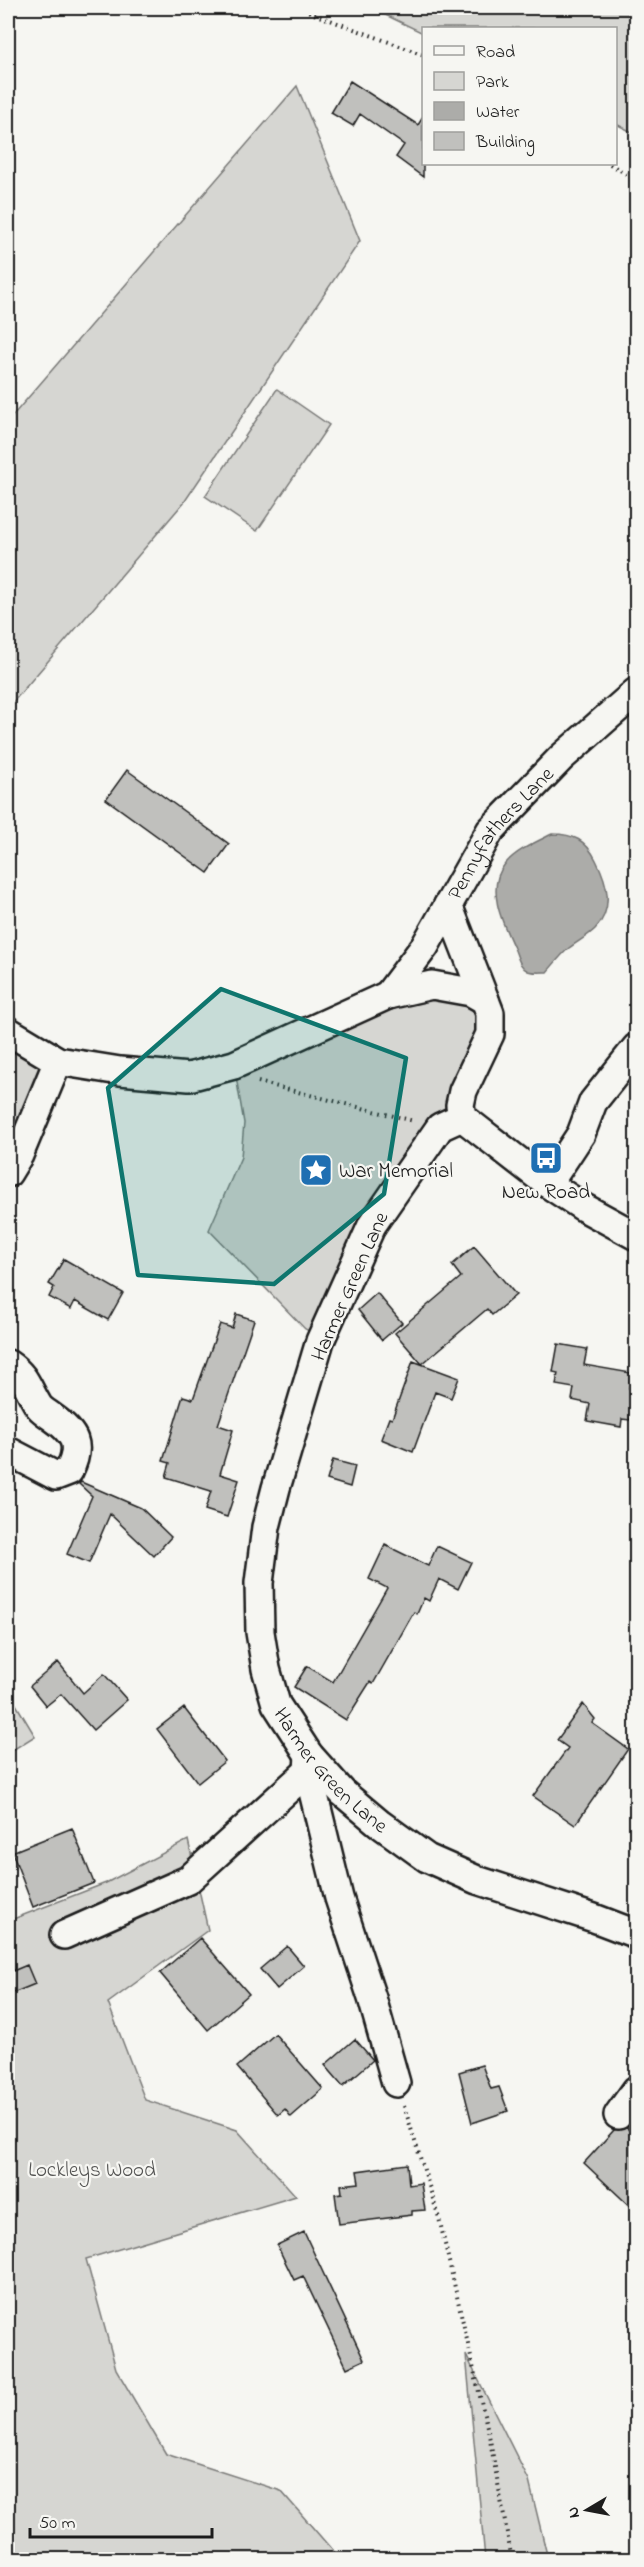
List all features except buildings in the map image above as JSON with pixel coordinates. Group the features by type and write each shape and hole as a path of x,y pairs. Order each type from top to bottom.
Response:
{"street":[{"name":"Pennyfathers Lane","path":"388,995 425,946 490,831 561,758 636,692"},
{"path":"448,905 490,1014 490,1034 451,1122 583,1207 636,1236"},
{"path":"8,1031 58,1060 120,1071 189,1077 234,1065 388,995 432,984 471,992 485,999"},
{"path":"548,1184 581,1134 592,1102 636,1048"},
{"path":"8,1173 18,1155 58,1060"},
{"name":"Harmer Green Lane","path":"451,1122 372,1225 322,1337 266,1527 260,1583 260,1632 266,1670 276,1704 308,1763 380,1824 427,1858 477,1880 636,1934"},
{"path":"8,1364 19,1372 39,1407 62,1424 75,1438 75,1458 69,1471 56,1476 8,1451"},
{"path":"64,1935 188,1880 308,1763"},
{"path":"308,1763 339,1898 372,1998 396,2083"},
{"path":"618,2115 636,2090"}],"path":[{"path":"304,8 311,13 422,55"},
{"path":"612,165 636,180"},
{"path":"214,1071 451,1122"},
{"path":"396,2083 440,2218 490,2440 512,2559"}],"highlighted area":[{"path":"221,989 406,1058 384,1194 274,1284 138,1275 108,1088"}],"green space":[{"path":"371,8 636,8 636,134 617,124 617,27 422,27 422,33"},
{"path":"297,86 360,241 185,501 8,708 8,421"},
{"path":"277,389 329,425 257,531 205,496"},
{"path":"432,985 490,1013 440,1127 322,1337 305,1329 209,1230 241,1157 244,1123 234,1065"},
{"path":"8,1031 58,1061 8,1169"},
{"path":"8,1691 35,1736 8,1753"},
{"name":"Lockleys Wood","path":"188,1840 208,1930 108,2003 145,2100 237,2130 296,2196 86,2259 116,2369 166,2454 281,2491 340,2559 8,2560 8,1921 106,1883"},
{"path":"466,2355 529,2481 548,2559 485,2559"}],"water":[{"path":"552,834 573,837 588,848 603,877 607,904 601,921 592,932 569,948 547,972 532,972 521,964 505,928 498,906 496,884 499,874 510,859"}],"place":[{"name":"New Road","path":"546,1158"},
{"name":"War Memorial","path":"316,1170"}]}
